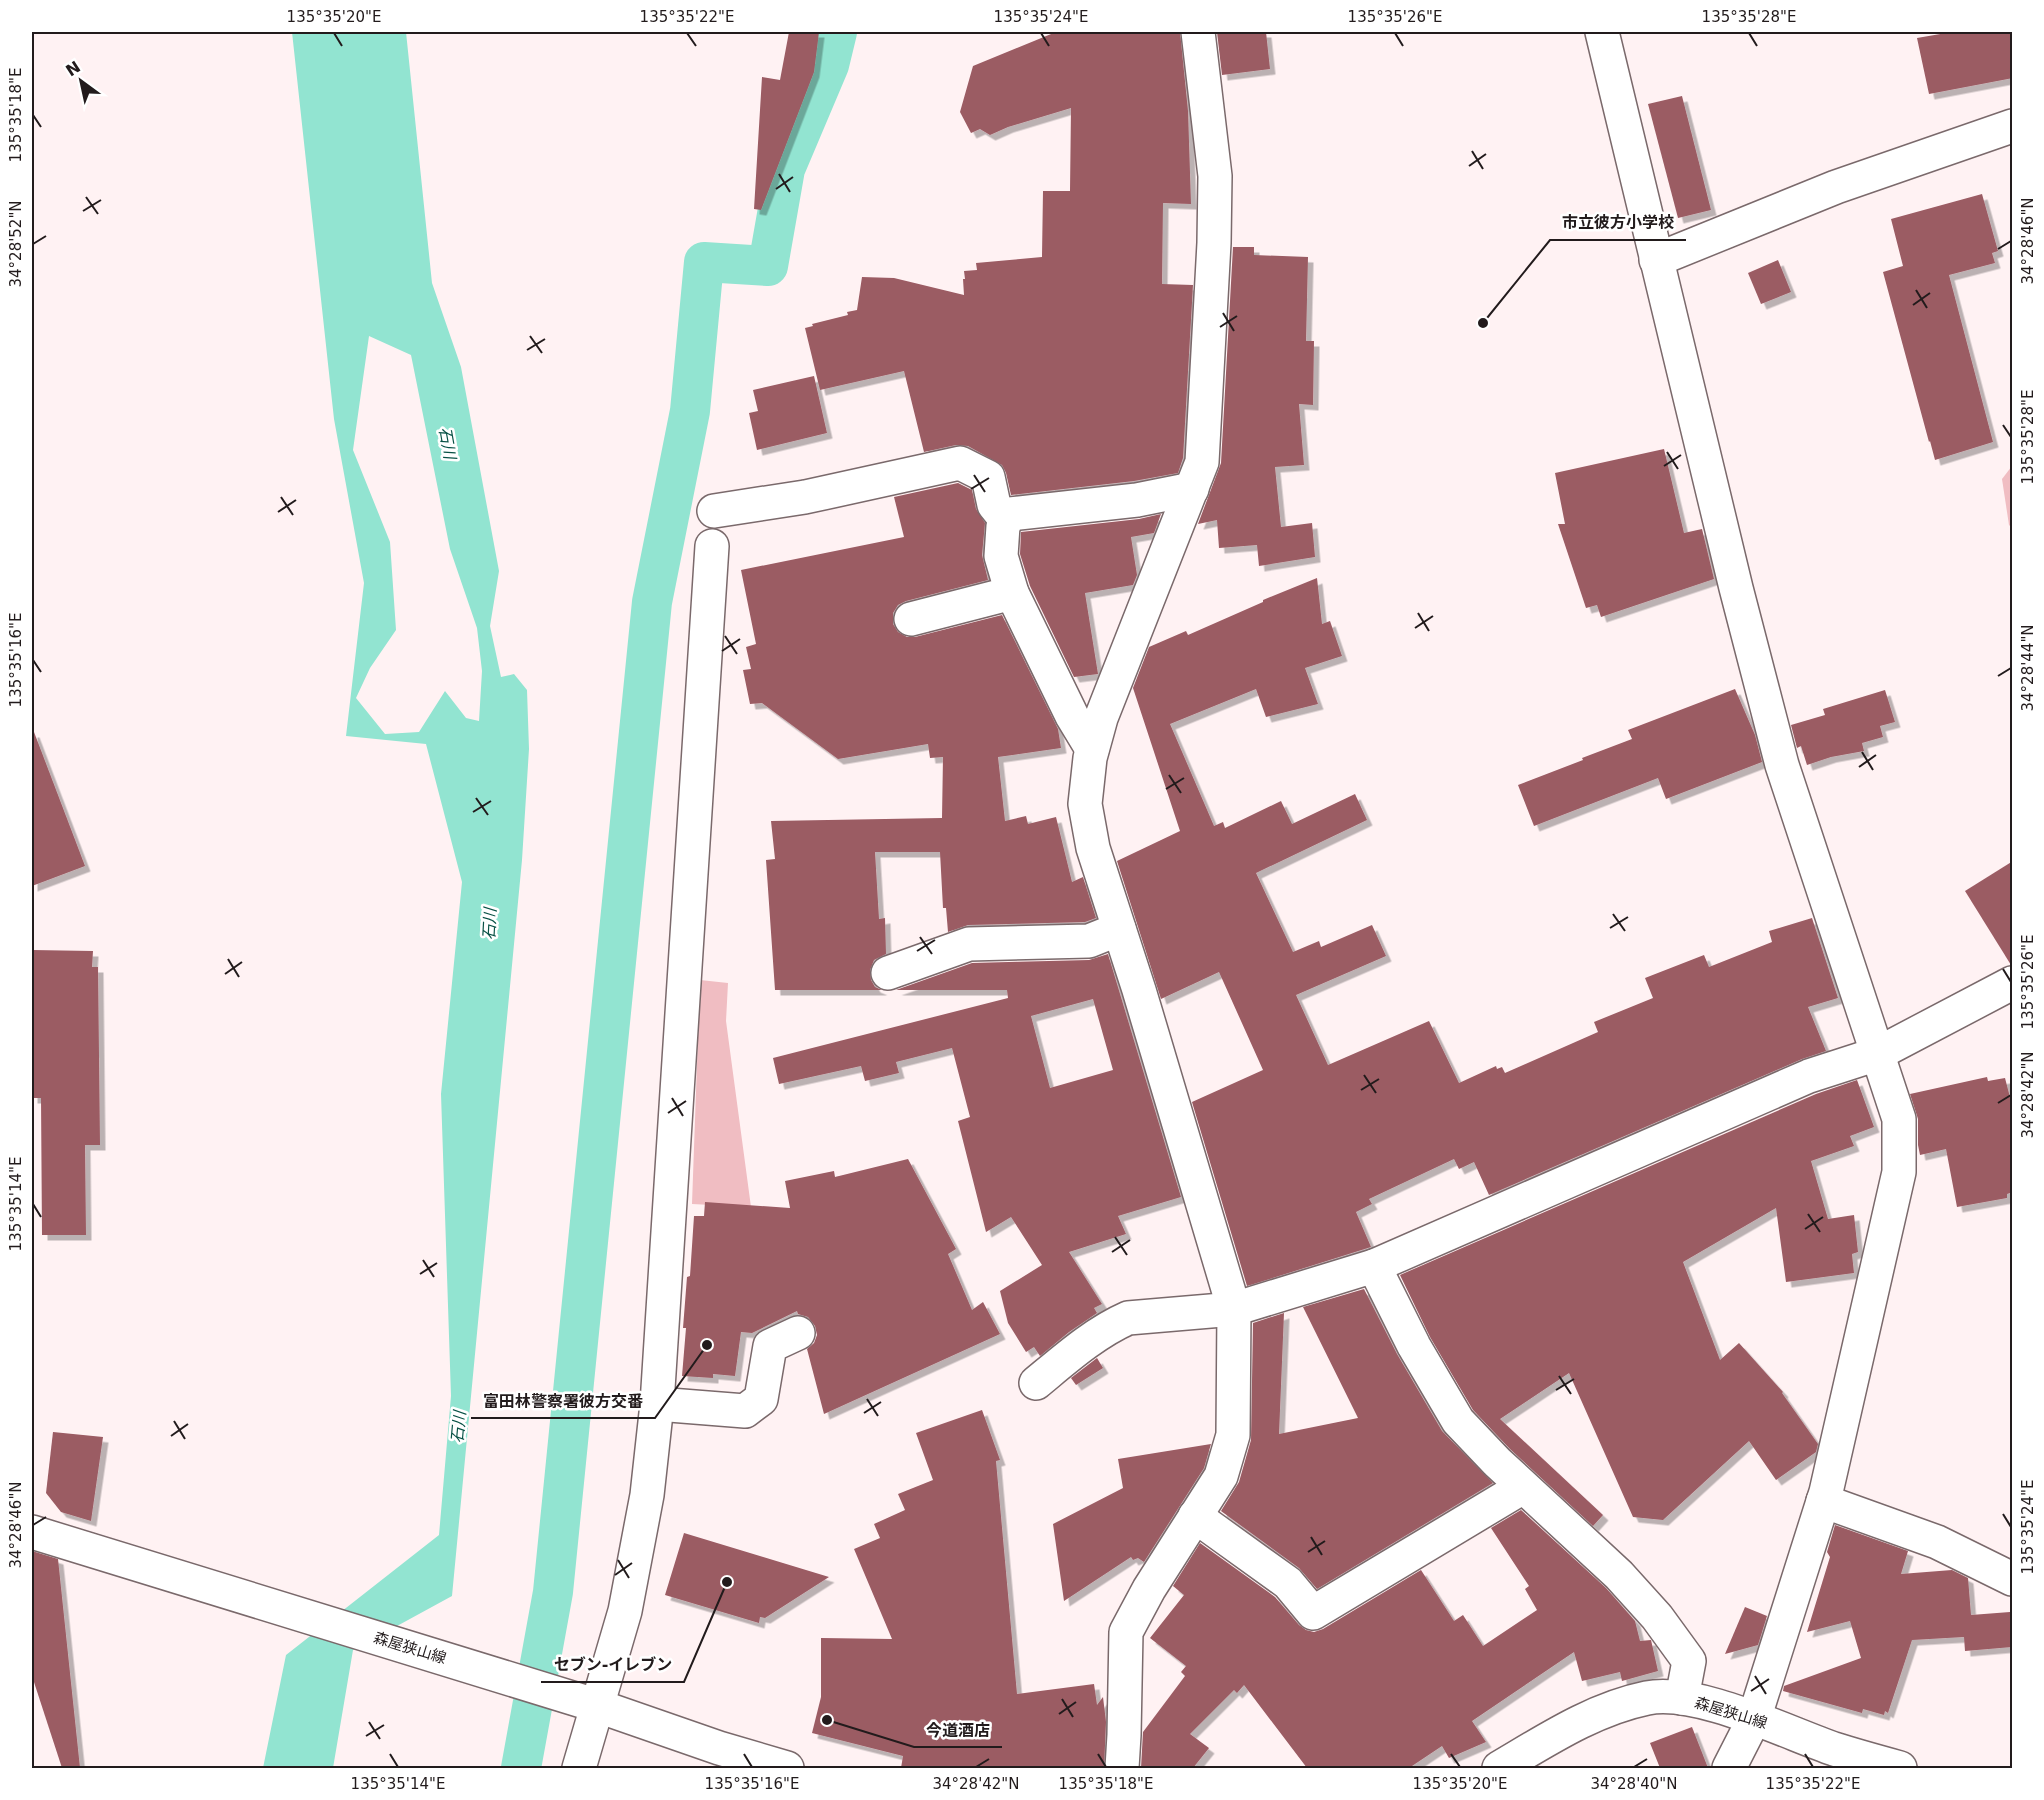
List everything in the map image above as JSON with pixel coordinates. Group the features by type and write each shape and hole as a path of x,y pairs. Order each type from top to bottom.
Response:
{"street":[{"path":"1122,1768 1126,1632 1149,1589 1221,1476 1233,1435 1234,1309 1093,848 1085,804 1092,749 1101,718 1202,462 1214,243 1215,176 1197,32"},
{"path":"1602,32 1736,588 1782,765 1899,1119 1899,1172 1823,1501 1754,1719 1729,1768"},
{"path":"1656,260 1836,187 2013,126"},
{"path":"714,511 805,497 960,463 988,477 994,505 1006,520"},
{"path":"1092,749 1072,716 1012,593 1000,556 1003,526 1010,514 1137,500 1192,489"},
{"path":"579,1768 591,1704 627,1599 647,1495 657,1404 712,546"},
{"path":"911,618 1012,593"},
{"path":"888,973 969,944 1089,941 1119,929"},
{"path":"1036,1383 1114,1324 1128,1318 1234,1309 1374,1266 1809,1076 1877,1054 2013,983"},
{"path":"1374,1266 1414,1346 1458,1421 1523,1487 1619,1575 1657,1617 1689,1661 1682,1698"},
{"path":"657,1404 745,1411 761,1399 770,1346 798,1333"},
{"path":"1195,1516 1288,1583 1313,1613 1523,1487"},
{"path":"1823,1501 1937,1542 2013,1579"},
{"name":"森屋狭山線","path":"44,1536 591,1704 716,1758 787,1768"},
{"name":"森屋狭山線","path":"1499,1768 1601,1713 1648,1698 1682,1698 1707,1703 1834,1748 1900,1768"}],"shaded area":[{"path":"2012,466 2012,528 2009,525 2002,479"},
{"path":"700,980 728,983 726,1021 751,1207 692,1204"}],"water":[{"name":"石川","path":"292,32 406,32 432,283 461,367 499,571 490,626 501,677 514,674 527,690 529,749 522,860 452,1596 353,1650 333,1768 263,1768 286,1655 439,1535 451,1396 441,1094 462,882 426,744 346,736 364,583 334,419","holes":["369,336 411,355 450,549 477,628 482,671 479,721 466,718 445,691 419,732 385,734 356,698 370,668 396,630 390,542 353,450"]}],"building":[{"path":"789,32 819,32 814,72 761,210 754,209 762,77 780,80"},
{"path":"1056,32 1180,32 1188,111 1191,204 1163,203 1162,284 1193,285 1183,458 1178,473 1134,481 1011,495 1002,465 968,446 956,445 924,452 904,371 820,390 805,328 857,310 862,277 894,278 964,295 964,271 977,270 976,263 1042,257 1043,191 1070,191 1071,108 1008,127 990,135 980,129 971,133 960,112 973,66"},
{"path":"1217,32 1266,32 1270,69 1222,75"},
{"path":"1952,32 2013,32 2013,78 1929,94 1917,38"},
{"path":"1682,96 1711,210 1678,218 1648,104"},
{"path":"1982,194 1998,251 1992,253 1995,263 1949,275 1993,442 1935,460 1883,272 1903,266 1891,219"},
{"path":"1233,247 1254,247 1254,255 1308,257 1306,341 1314,341 1313,405 1299,404 1304,465 1275,467 1281,527 1312,523 1315,557 1259,566 1257,545 1219,548 1217,520 1198,524 1221,463"},
{"path":"1778,260 1791,292 1761,304 1748,273"},
{"path":"814,376 827,433 757,450 749,413 758,411 753,390"},
{"path":"1664,449 1684,533 1702,529 1714,579 1601,617 1597,605 1586,608 1558,524 1565,524 1555,473"},
{"path":"958,483 972,490 976,509 985,523 982,555 988,580 906,601 898,605 893,613 893,624 898,632 907,637 915,637 1002,615 1058,729 1061,748 998,757 1005,821 1026,816 1028,824 1056,817 1072,882 1083,877 1096,918 1085,922 968,925 948,932 946,908 943,908 940,852 875,852 879,919 885,918 886,954 874,960 870,970 871,980 875,987 882,990 775,990 766,860 775,859 771,821 942,818 943,757 930,758 928,744 838,759 762,703 750,704 743,670 751,669 746,647 756,644 741,570 904,537 894,497"},
{"path":"1161,514 1154,533 1131,537 1137,575 1133,585 1085,593 1098,674 1074,677 1030,586 1020,554 1021,532 1139,519"},
{"path":"1317,578 1322,624 1330,621 1342,656 1305,668 1318,704 1266,717 1256,689 1170,724 1214,826 1223,822 1225,828 1281,801 1292,824 1355,794 1367,820 1256,873 1293,952 1319,941 1321,947 1372,925 1386,956 1296,995 1328,1065 1429,1021 1459,1083 1496,1066 1497,1069 1502,1067 1505,1073 1598,1032 1594,1022 1653,998 1645,978 1704,955 1709,967 1772,942 1769,931 1812,918 1838,998 1808,1007 1826,1051 1802,1059 1489,1195 1474,1162 1459,1169 1454,1159 1369,1199 1372,1204 1356,1212 1371,1247 1247,1286 1192,1102 1263,1070 1219,972 1161,999 1117,861 1180,831 1133,688 1149,647 1186,631 1188,635"},
{"path":"1735,689 1755,735 1762,762 1666,799 1658,778 1534,826 1518,785 1632,739 1628,730"},
{"path":"1885,690 1895,722 1880,726 1883,737 1862,743 1864,751 1831,757 1807,765 1801,746 1797,748 1791,725 1825,715 1823,709"},
{"path":"32,732 34,732 85,866 32,886"},
{"path":"2013,861 2013,964 2011,965 1965,891"},
{"path":"32,950 93,951 92,967 98,967 100,1145 85,1145 86,1235 42,1235 41,1098 32,1098"},
{"path":"1108,954 1181,1197 1118,1216 1126,1234 1069,1252 1102,1304 1094,1308 1097,1313 1040,1356 1034,1347 1026,1352 1008,1323 1000,1291 1042,1265 1011,1217 986,1232 958,1121 970,1117 952,1048 896,1062 899,1073 865,1081 861,1066 779,1084 773,1058 1008,998 1007,990 896,990 972,963 1089,960","holes":["1093,999 1113,1070 1050,1088 1031,1016"]},
{"path":"1987,1077 1988,1081 2005,1078 2013,1109 2013,1192 2007,1194 2007,1198 1957,1207 1946,1149 1920,1155 1918,1119 1910,1094"},
{"path":"1857,1080 1874,1127 1850,1136 1854,1146 1811,1161 1828,1219 1854,1215 1858,1252 1852,1254 1854,1273 1786,1282 1776,1208 1683,1262 1720,1360 1739,1343 1783,1392 1818,1444 1816,1452 1776,1480 1749,1441 1663,1520 1633,1517 1569,1373 1500,1419 1603,1515 1593,1526 1510,1449 1473,1410 1430,1337 1400,1275 1816,1094"},
{"path":"908,1159 956,1249 948,1254 972,1310 983,1302 1000,1334 824,1414 807,1349 814,1343 817,1335 815,1326 808,1317 798,1314 797,1311 752,1333 741,1332 735,1376 713,1374 713,1378 682,1376 686,1328 683,1328 687,1277 690,1276 694,1216 704,1216 705,1202 790,1208 785,1181 834,1171 835,1177"},
{"path":"1364,1289 1397,1354 1442,1431 1493,1483 1317,1589 1299,1568 1221,1511 1239,1482 1251,1440 1253,1323 1284,1313 1279,1434 1358,1418 1303,1307"},
{"path":"1097,1358 1103,1368 1076,1385 1071,1378"},
{"path":"982,1410 1000,1460 996,1461 1017,1694 1094,1684 1097,1705 1103,1697 1106,1722 1104,1768 901,1768 903,1756 812,1733 821,1697 821,1638 892,1639 854,1549 880,1538 874,1524 905,1510 898,1494 933,1480 916,1433"},
{"path":"53,1432 103,1437 91,1521 61,1512 46,1493"},
{"path":"1211,1444 1204,1468 1144,1562 1138,1558 1133,1560 1131,1557 1064,1601 1053,1524 1123,1488 1118,1459"},
{"path":"1521,1510 1606,1588 1635,1621 1640,1641 1651,1640 1658,1671 1622,1681 1620,1672 1582,1681 1574,1652 1472,1721 1486,1742 1449,1758 1442,1746 1409,1768 1307,1768 1244,1685 1237,1693 1234,1690 1190,1734 1209,1748 1193,1768 1141,1768 1143,1732 1185,1676 1181,1672 1186,1666 1150,1638 1184,1595 1173,1586 1200,1543 1275,1597 1299,1625 1314,1632 1323,1629 1421,1570 1454,1621 1463,1615 1483,1646 1537,1610 1525,1589 1529,1586 1491,1528"},
{"path":"1835,1525 1908,1551 1901,1574 1952,1570 1968,1578 1971,1615 2010,1612 2012,1647 1965,1651 1964,1637 1912,1640 1888,1713 1885,1711 1884,1715 1863,1709 1862,1713 1783,1691 1784,1686 1861,1658 1850,1621 1807,1632 1830,1557 1827,1552"},
{"path":"684,1533 829,1577 765,1618 760,1617 759,1623 665,1595"},
{"path":"32,1551 58,1559 80,1768 62,1768 32,1676"},
{"path":"1745,1607 1767,1616 1758,1645 1725,1654"},
{"path":"1692,1727 1708,1768 1660,1768 1650,1743"}],"waterway":[{"path":"521,1768 553,1592 652,602 690,411 704,262 768,266 785,169 829,65 837,32"}],"place":[{"name":"市立彼方小学校","path":"1483,323"},
{"name":"富田林警察署彼方交番","path":"707,1345"},
{"name":"セブン-イレブン","path":"727,1582"},
{"name":"今道酒店","path":"827,1720"}]}
